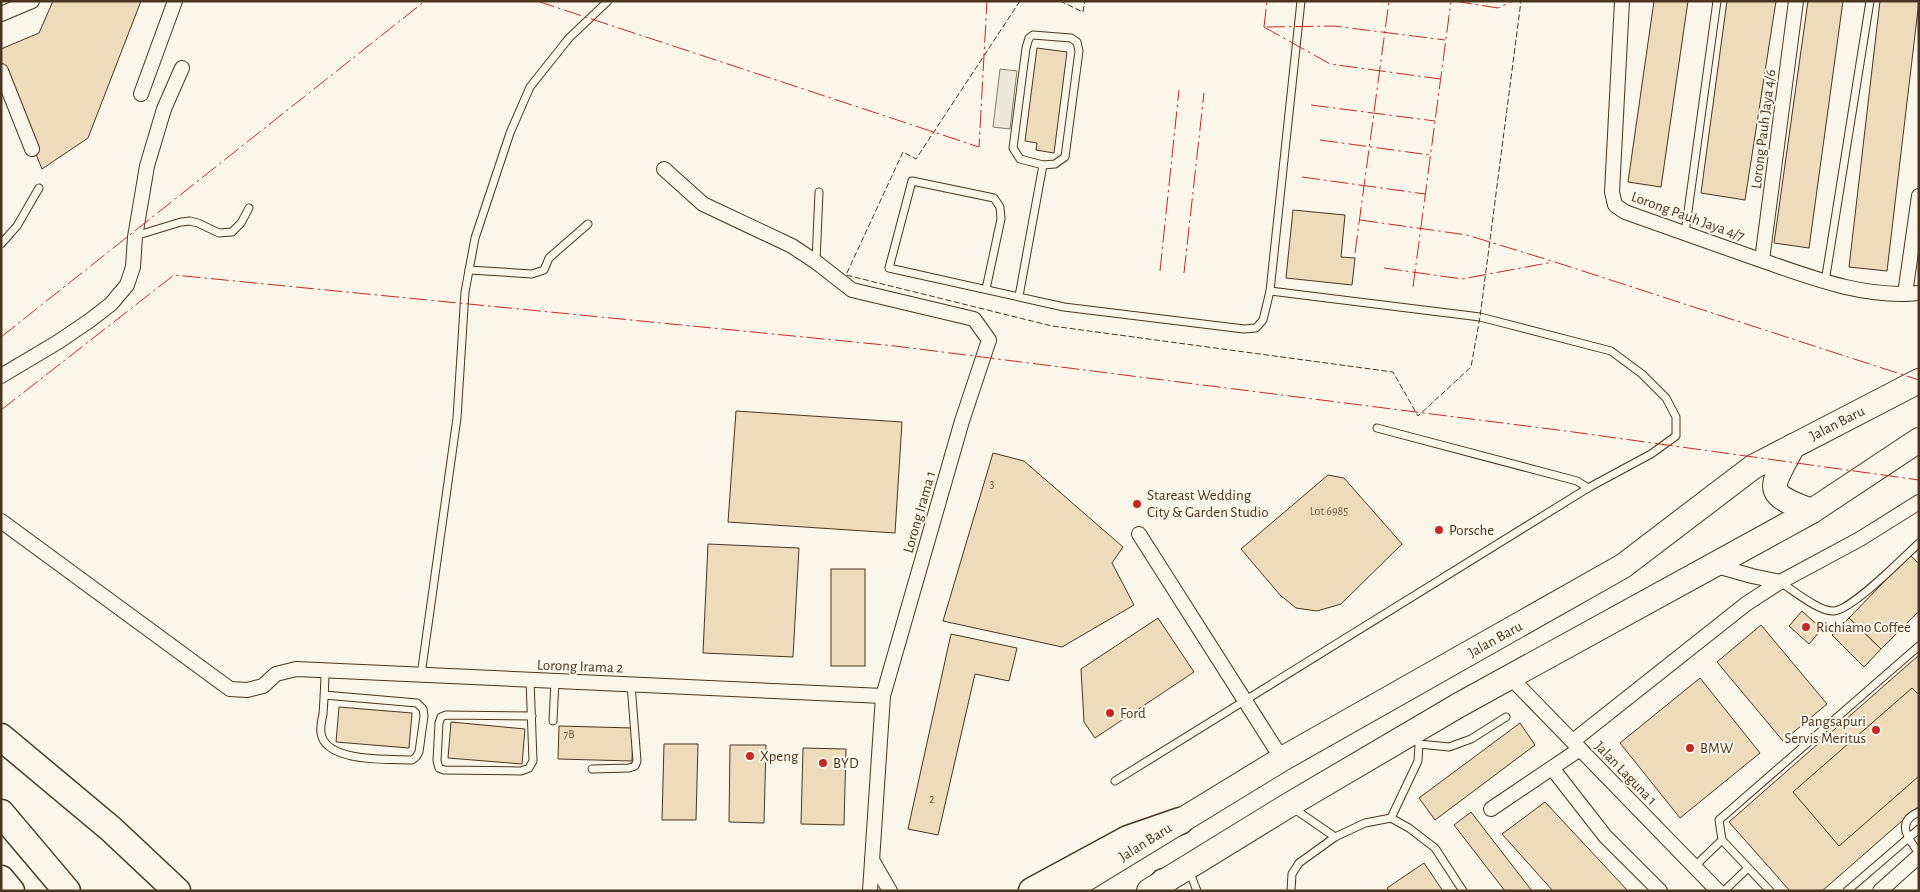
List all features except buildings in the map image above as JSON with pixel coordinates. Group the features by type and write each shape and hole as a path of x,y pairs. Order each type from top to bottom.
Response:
{"highway":[{"name":"Jalan Baru","path":"1066,891 1282,759 1623,566 1753,467 1919,381"},
{"path":"1157,888 1289,805 1417,737 1510,677 1812,510 1919,440"},
{"path":"1792,446 1776,477 1775,490 1779,498 1812,510"},
{"path":"1,737 111,829 177,891"},
{"path":"1,813 67,891"},
{"path":"1032,891 1128,839 1180,820"},
{"path":"1,879 11,891"}],"street":[{"path":"1,14 32,1"},
{"path":"141,94 175,1"},
{"name":"Lorong Pauh Jaya 4/7","path":"1622,1 1612,192 1615,204 1625,212 1825,282 1875,292 1912,294"},
{"name":"Lorong Pauh Jaya 4/6","path":"1762,260 1796,1"},
{"path":"1,376 58,342 111,304 127,285 133,267 135,236 147,166 155,135 182,68"},
{"path":"1,71 32,149"},
{"path":"664,169 703,204 792,246 816,262"},
{"path":"1912,294 1919,196"},
{"name":"Lorong Irama 1","path":"816,262 852,290 974,319 989,340 962,421 883,696 870,891"},
{"path":"1491,810 1552,768 1746,604 1780,582 1860,540 1919,502"},
{"name":"Lorong Irama 2","path":"1,521 230,689 247,690 263,686 276,674 296,670 883,696"},
{"path":"1139,534 1282,759"},
{"path":"1712,565 1780,582"},
{"name":"Jalan Laguna 1","path":"1510,677 1718,891"},
{"path":"1552,768 1605,836 1660,891"},
{"path":"1880,891 1919,854"},
{"path":"872,860 890,891"}],"lane":[{"path":"421,675 457,418 465,292 475,238 510,133 530,87 569,38 608,1"},
{"path":"986,289 1001,219 1000,207 994,198 912,181 890,268 1064,307 1244,329 1256,328 1263,320 1270,291 1301,1"},
{"path":"1685,233 1717,1"},
{"path":"1825,282 1870,1"},
{"path":"1033,35 1071,38 1077,42 1079,51 1065,157 1055,164 1043,165 1020,159 1013,148 1026,48 1029,38 1033,35"},
{"path":"1020,296 1043,165"},
{"path":"1,244 17,226 39,188"},
{"path":"816,262 819,192"},
{"path":"135,236 190,221 219,233 232,232 241,223 249,208"},
{"path":"469,270 532,274 544,270 549,258 588,224"},
{"path":"1115,781 1588,488 1651,454 1676,436 1676,417 1666,398 1642,374 1611,350 1480,317 1270,291"},
{"path":"1377,428 1578,481 1588,488"},
{"path":"1780,582 1818,606 1834,610 1854,602 1919,543"},
{"path":"1770,891 1722,840 1719,820 1919,646"},
{"path":"324,695 417,703 423,709 424,716 420,752 412,760 363,758 334,750 326,744 321,734 325,671"},
{"path":"530,680 532,716 533,761 529,768 521,770 444,770 439,768 441,717 446,715 532,716"},
{"path":"553,721 555,681"},
{"path":"592,768 629,768 635,766 637,760 631,684"},
{"path":"1391,818 1418,761 1417,737 1449,746 1471,739 1506,717"},
{"path":"1289,805 1335,837"},
{"path":"1919,812 1909,818 1906,823 1905,834 1919,854"},
{"path":"1291,891 1292,874 1299,863 1335,837 1365,822 1391,818 1410,828 1435,848 1463,891"},
{"path":"1847,891 1919,829"},
{"path":"1694,867 1722,840"},
{"path":"1188,867 1197,891"},
{"path":"1724,891 1748,868"}],"shaded area":[{"path":"1000,69 1017,71 1010,129 993,127"}],"fence":[{"path":"1020,1 916,159 903,152 846,275 1052,326 1393,372 1418,416 1471,367 1480,317 1521,1"},
{"path":"1060,1 1083,12 1085,1"}],"power":[{"path":"1,337 425,1"},
{"path":"537,1 979,147 987,1"},
{"path":"1264,27 1267,1"},
{"path":"1355,253 1389,1"},
{"path":"1413,287 1451,1"},
{"path":"1454,1 1498,8 1513,1"},
{"path":"1267,27 1334,26 1445,40"},
{"path":"1264,27 1330,64 1440,79"},
{"path":"1160,271 1179,90"},
{"path":"1184,273 1204,93"},
{"path":"1311,105 1435,121"},
{"path":"1320,140 1430,155"},
{"path":"1302,177 1425,194"},
{"path":"1360,220 1467,235 1919,380"},
{"path":"1384,268 1462,279 1553,262"},
{"path":"1,410 174,275 895,346 1566,431 1919,480"}],"place":[{"name":"Stareast Wedding City & Garden Studio","path":"1137,504"},
{"name":"Porsche","path":"1439,530"},
{"name":"Richiamo Coffee","path":"1806,627"},
{"name":"Ford","path":"1110,713"},
{"name":"Pangsapuri Servis Meritus","path":"1876,730"},
{"name":"BMW","path":"1690,748"},
{"name":"Xpeng","path":"750,756"},
{"name":"BYD","path":"823,763"}]}
